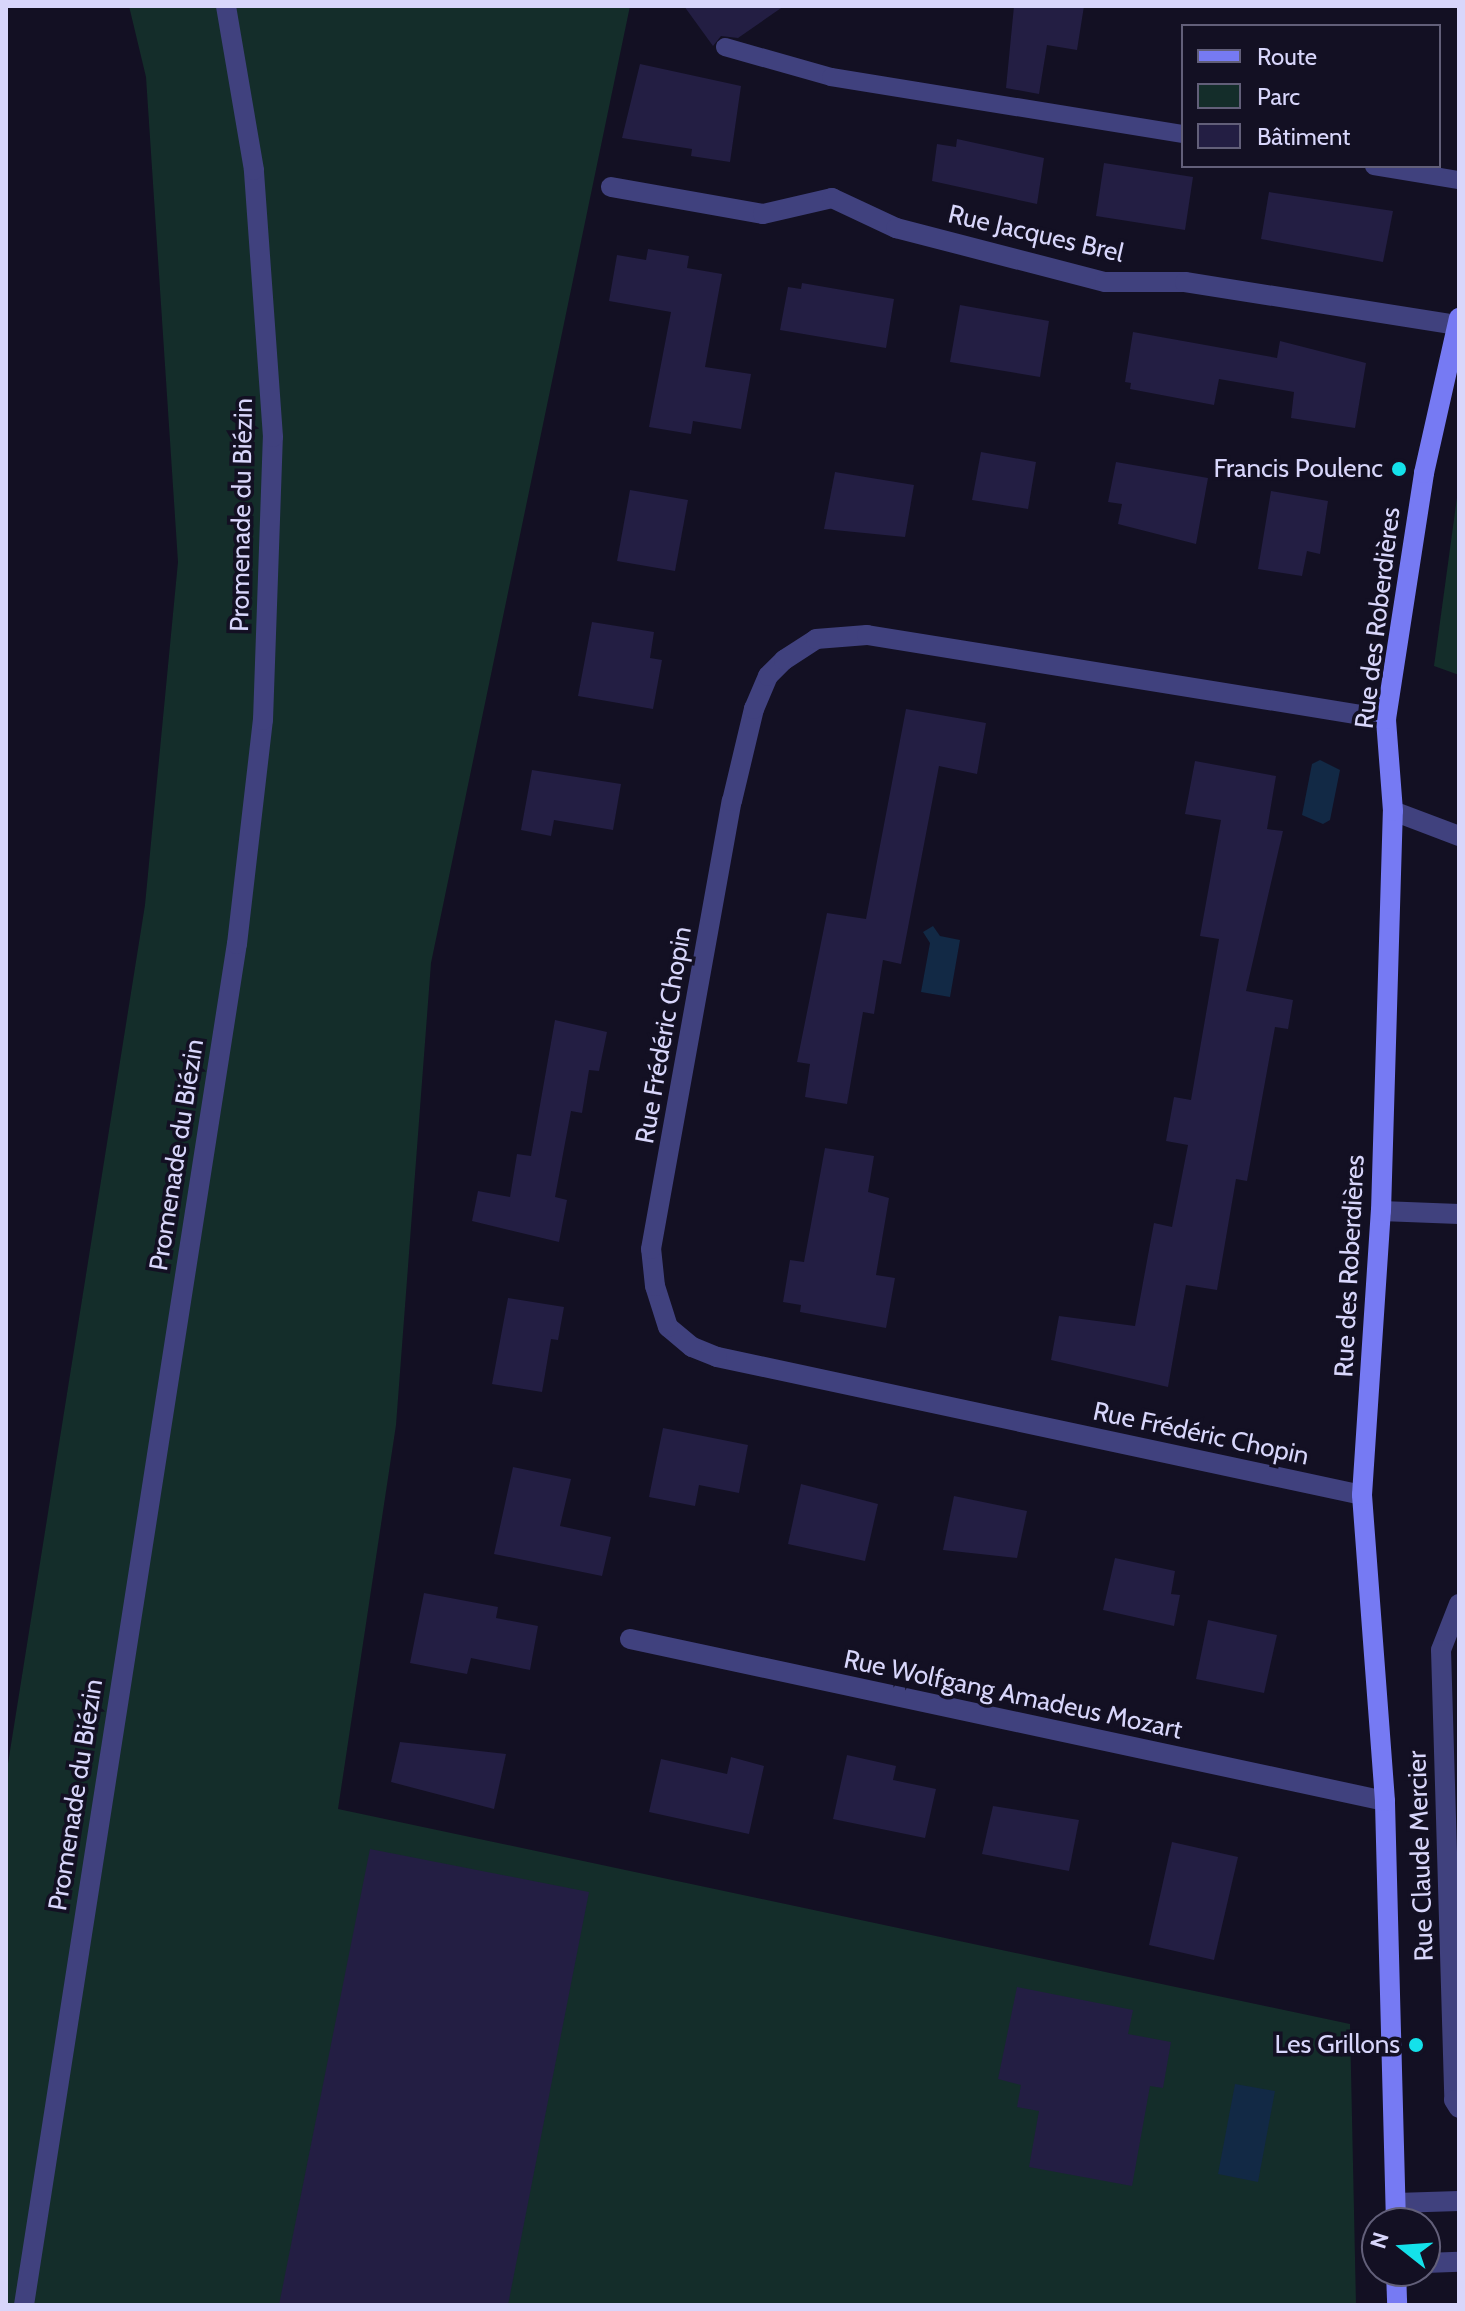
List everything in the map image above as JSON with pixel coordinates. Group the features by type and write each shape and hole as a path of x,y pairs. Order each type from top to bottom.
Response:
{"street":[{"name":"Promenade du Biézin","path":"24,2305 237,944 263,720 273,437 254,170 226,6"},
{"name":"Rue Jacques Brel","path":"611,187 763,214 832,198 896,228 1105,282 1185,282 1458,321"},
{"name":"Rue des Roberdières","path":"1396,2207 1385,1801 1362,1495 1381,1211 1393,811 1386,719 1424,473 1458,321"},
{"name":"Rue Frédéric Chopin","path":"1362,1495 717,1357 692,1347 668,1327 655,1286 651,1249 732,801 754,709 768,676 784,660 816,639 867,635 1386,719"},
{"path":"1393,811 1459,836"},
{"path":"1381,1211 1459,1214"},
{"name":"Rue Claude Mercier","path":"1459,1604 1441,1650 1454,2100 1459,2108"},
{"name":"Rue Wolfgang Amadeus Mozart","path":"630,1639 1385,1801"},
{"path":"1428,2207 1459,2201"}],"lane":[{"path":"725,47 831,77 1181,134"},
{"path":"1386,168 1459,180"}],"green space":[{"path":"129,6 630,6 431,963 396,1425 338,1809 1350,2024 1356,2305 6,2305 6,1776 145,905 178,562 146,77"},
{"path":"1459,483 1459,675 1434,666"}],"water":[{"path":"1320,760 1340,770 1330,820 1323,824 1302,815 1312,764"},
{"path":"933,926 940,936 960,940 950,997 921,992 930,943 923,932"},
{"path":"1235,2084 1275,2091 1258,2182 1218,2174"}],"building":[{"path":"684,6 784,6 738,38 721,36 713,46"},
{"path":"1014,6 1084,6 1077,50 1047,45 1039,94 1006,88"},
{"path":"640,64 741,86 730,162 691,156 692,149 622,138"},
{"path":"957,139 1044,158 1037,204 932,181 937,144 956,147"},
{"path":"1104,163 1193,177 1185,230 1096,216"},
{"path":"1269,192 1393,211 1383,262 1261,239"},
{"path":"648,249 689,256 687,268 722,274 705,367 751,374 741,429 693,421 691,434 649,427 671,312 609,301 617,255 646,260"},
{"path":"802,283 894,299 886,348 780,330 788,287 801,289"},
{"path":"960,305 1049,321 1040,377 950,362"},
{"path":"1133,332 1277,358 1280,341 1366,363 1355,428 1291,418 1294,392 1219,379 1214,405 1130,389 1131,383 1125,382"},
{"path":"981,452 1036,462 1028,509 972,500"},
{"path":"1116,462 1208,478 1196,544 1118,524 1122,504 1108,502"},
{"path":"835,472 914,485 905,537 824,529"},
{"path":"630,490 688,500 675,571 617,561"},
{"path":"1271,491 1328,501 1320,554 1307,551 1302,576 1258,569"},
{"path":"592,622 654,632 650,658 662,660 653,709 578,696"},
{"path":"906,709 986,723 977,774 939,766 901,964 883,960 874,1014 863,1012 847,1104 805,1097 810,1064 797,1062 827,913 866,919"},
{"path":"1195,761 1276,776 1267,829 1283,831 1246,991 1293,1000 1288,1029 1275,1027 1247,1181 1236,1179 1217,1290 1186,1285 1168,1387 1051,1360 1059,1316 1135,1326 1154,1223 1172,1227 1188,1145 1166,1141 1174,1097 1191,1100 1219,939 1200,936 1221,820 1185,814"},
{"path":"532,770 621,784 613,830 554,820 551,836 521,830"},
{"path":"555,1020 607,1032 599,1071 589,1070 582,1113 571,1111 555,1197 567,1200 559,1242 472,1221 478,1191 510,1197 517,1154 531,1156"},
{"path":"825,1148 874,1156 868,1192 889,1198 876,1275 895,1278 886,1328 800,1312 801,1305 783,1302 790,1260 804,1262"},
{"path":"508,1298 564,1307 558,1340 551,1339 542,1392 492,1384"},
{"path":"663,1428 748,1445 739,1493 699,1485 695,1506 649,1497"},
{"path":"513,1467 571,1479 560,1526 611,1537 602,1576 494,1554"},
{"path":"801,1484 878,1504 865,1561 788,1544"},
{"path":"954,1496 1027,1511 1017,1558 943,1550"},
{"path":"1115,1558 1175,1571 1171,1594 1180,1595 1174,1626 1103,1610"},
{"path":"424,1593 498,1607 496,1618 538,1626 530,1670 471,1658 467,1674 410,1663"},
{"path":"1208,1620 1277,1635 1264,1693 1196,1679"},
{"path":"400,1742 506,1754 494,1809 391,1782"},
{"path":"847,1755 896,1766 893,1780 936,1789 925,1838 833,1819"},
{"path":"731,1757 764,1766 749,1834 649,1812 661,1759 727,1774"},
{"path":"993,1806 1079,1820 1069,1871 982,1854"},
{"path":"1172,1842 1238,1857 1214,1960 1149,1945"},
{"path":"370,1849 589,1892 508,2305 279,2305"},
{"path":"1017,1987 1133,2010 1128,2034 1171,2042 1163,2088 1150,2086 1132,2186 1029,2167 1039,2111 1017,2107 1021,2085 998,2079"}],"place":[{"name":"Francis Poulenc","path":"1399,469"},
{"name":"Les Grillons","path":"1416,2045"}]}
